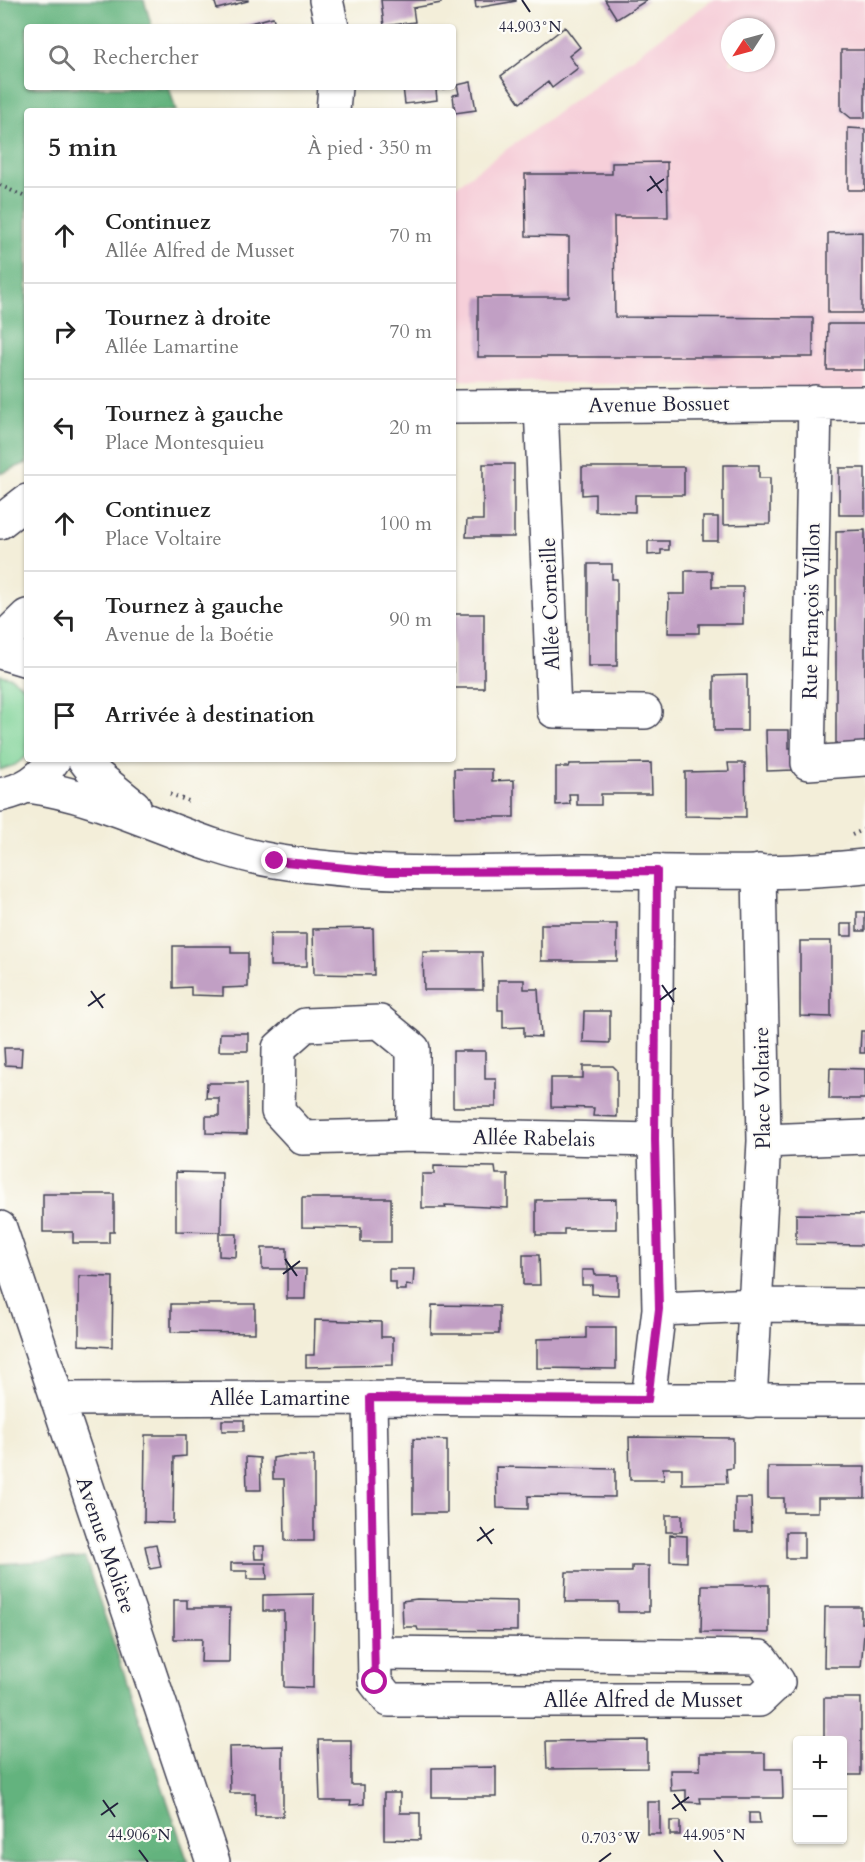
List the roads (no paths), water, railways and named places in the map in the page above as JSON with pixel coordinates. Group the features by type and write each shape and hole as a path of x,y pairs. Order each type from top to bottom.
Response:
{"street":[{"path":"326,0 331,24"},
{"path":"333,108 334,90"},
{"name":"Avenue Bossuet","path":"456,407 815,402 865,404"},
{"name":"Rue François Villon","path":"815,402 808,763 865,759"},
{"name":"Allée Corneille","path":"541,406 554,711 645,712"},
{"path":"0,522 24,503"},
{"path":"0,642 24,619"},
{"path":"0,652 24,659"},
{"path":"14,791 47,771 52,762"},
{"path":"86,762 97,776 129,803 166,826"},
{"path":"14,791 86,798 219,846 275,861 387,872 811,872 865,866"},
{"path":"648,1400 659,1309 655,1140 657,871"},
{"name":"Place Voltaire","path":"750,1401 757,1305 764,1142 759,872"},
{"name":"Allée Rabelais","path":"413,1135 413,1049 380,1022 305,1025 279,1048 278,1111 303,1138 413,1135 655,1140"},
{"path":"764,1142 865,1137"},
{"name":"Avenue Molière","path":"0,1228 213,1862"},
{"path":"659,1309 757,1305 865,1306"},
{"name":"Allée Lamartine","path":"57,1400 370,1398 865,1400"},
{"name":"Allée Alfred de Musset","path":"370,1398 375,1682 389,1700 759,1700 778,1682 760,1657 375,1653"}]}
